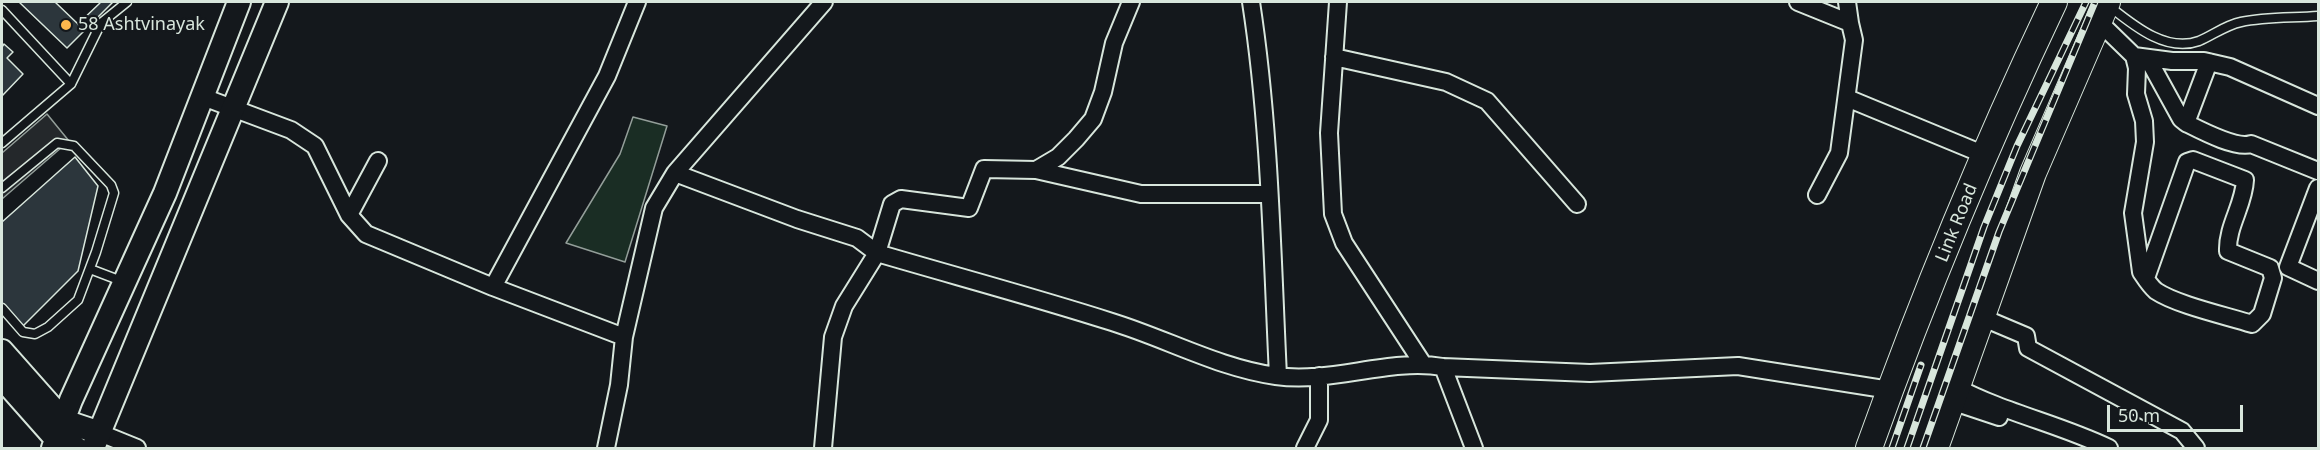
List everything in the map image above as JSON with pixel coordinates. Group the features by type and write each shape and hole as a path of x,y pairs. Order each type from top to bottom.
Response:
{"main road":[{"path":"62,440 124,282 165,193 239,2"},
{"path":"2,378 62,440 97,441 277,2"},
{"name":"Link Road","path":"1869,448 1890,390 1985,155 2054,2"},
{"path":"1935,448 2033,173 2104,9"},
{"path":"2,351 62,440"}],"street":[{"path":"493,286 607,76 636,2"},
{"path":"606,448 619,385 624,337 654,208 675,173 824,2"},
{"path":"1036,170 1058,157 1093,119 1114,43 1131,2"},
{"path":"1251,2 1258,45 1269,194 1278,376"},
{"path":"1338,2 1329,133 1333,214 1344,243 1423,363"},
{"path":"1798,2 1850,22"},
{"path":"1817,195 1839,153 1854,40 1847,2"},
{"path":"2104,9 2141,57 2181,119 2186,123 2244,147 2252,144 2319,171"},
{"path":"1334,57 1446,82 1487,101 1576,204"},
{"path":"2141,57 2210,62 2230,67 2319,106"},
{"path":"2141,57 2137,68 2136,94 2144,121 2145,142 2133,213 2141,272 2155,290 2176,300 2252,324 2262,314 2273,278 2270,268 2228,251 2228,241 2245,190 2245,180 2193,160 2187,162 2146,278"},
{"path":"2186,123 2210,62"},
{"path":"203,97 291,130 315,146 353,220 366,234 624,337"},
{"path":"1847,98 1985,155"},
{"path":"353,220 380,166"},
{"path":"823,448 833,337 844,306 877,252 892,204 901,199 969,208 984,169 1036,170 1141,194 1269,194"},
{"path":"675,173 797,219 857,238 877,252 1113,322 1243,370 1278,376 1319,376 1423,363 1443,367 1590,373 1738,366 1890,390"},
{"path":"2319,188 2288,267 2319,282"},
{"path":"1981,317 2026,336 2028,348 2182,431 2196,448"},
{"path":"1443,367 1474,448"},
{"path":"1305,448 1319,420 1319,376"},
{"path":"1954,394 2085,448"},
{"path":"1954,394 2033,417 2109,448"},
{"path":"97,441 137,448"}],"lane":[{"path":"2,143 71,84 101,23 127,2"},
{"path":"2,9 71,84"},
{"path":"2104,9 2173,44 2197,42 2240,22 2319,16"},
{"path":"2,188 57,143 75,146 111,185 114,193 78,300 48,327 35,334 23,332 2,308"},
{"path":"90,269 124,282"}],"green space":[{"path":"633,117 667,126 625,262 566,243 620,154"}],"shaded area":[{"path":"47,114 69,141 2,199 2,153"}],"building":[{"name":"58 Ashtvinayak","path":"19,2 113,2 67,48"},
{"path":"55,2 98,2 100,3 78,24"},
{"path":"4,44 13,52 7,58 23,74 2,96 2,47"},
{"path":"75,157 98,186 78,271 22,327 2,304 2,222"}],"railway":[{"path":"1907,448 1984,227 2017,146 2086,2"},
{"path":"1923,448 1999,232 2095,2"},
{"path":"1892,448 1921,365"}],"place":[{"name":"58 Ashtvinayak","path":"66,25"}]}
